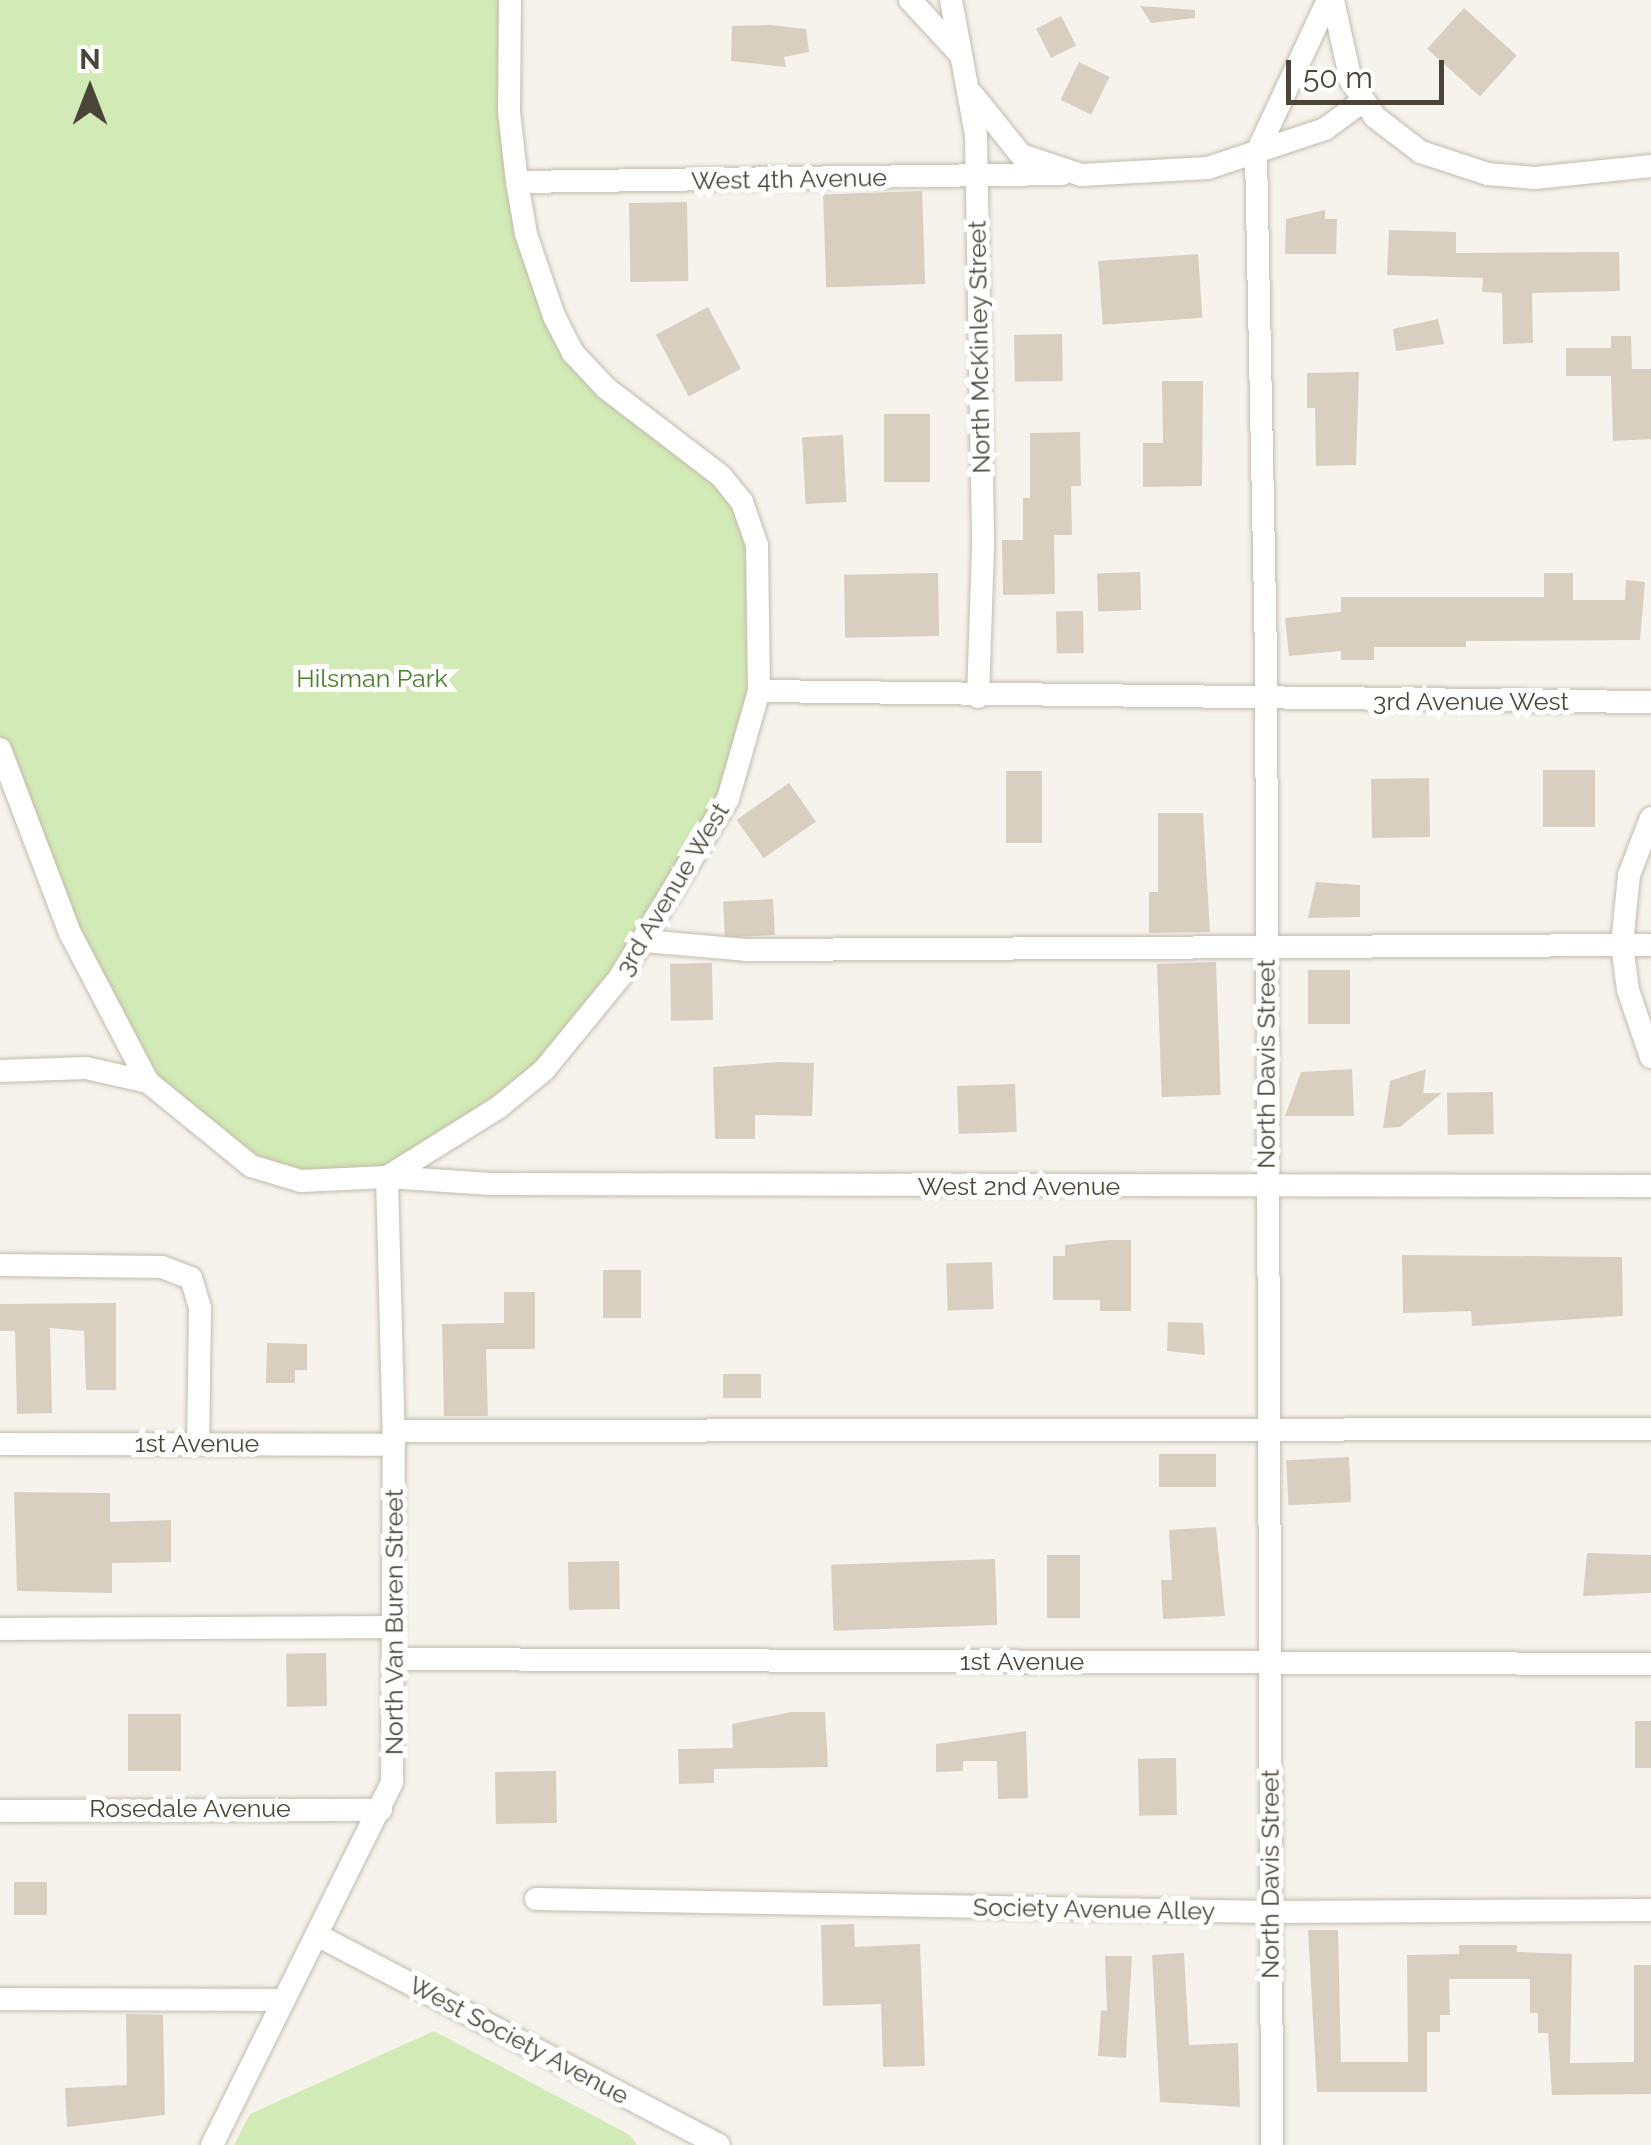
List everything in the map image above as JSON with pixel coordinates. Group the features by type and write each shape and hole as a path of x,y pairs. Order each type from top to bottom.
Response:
{"street":[{"path":"510,0 509,112 517,182 538,276 573,353 642,420 687,445 747,512 757,545 759,692"},
{"path":"910,0 964,60"},
{"name":"North McKinley Street","path":"951,0 970,91 976,178 983,548 978,697"},
{"path":"1331,0 1340,51 1363,101 1422,152 1488,174 1582,176 1651,166"},
{"name":"North Davis Street","path":"1272,2145 1265,701 1256,154 1331,0"},
{"name":"West 4th Avenue","path":"970,91 1020,155 1062,174"},
{"name":"West 4th Avenue","path":"517,182 1175,175 1256,154 1326,129 1363,101"},
{"name":"3rd Avenue West","path":"0,749 70,933 148,1082 251,1166 301,1181 387,1177 499,1107 544,1070 644,941 728,799 759,692 1265,701 1651,702"},
{"path":"1651,818 1629,875 1622,946 1628,990 1651,1057"},
{"path":"644,941 746,950 1651,946"},
{"path":"0,1071 86,1068 148,1082"},
{"name":"West 2nd Avenue","path":"387,1177 510,1184 1651,1186"},
{"name":"North Van Buren Street","path":"212,2145 380,1810 394,1764 394,1438 387,1177"},
{"path":"0,1265 162,1267 191,1278 200,1308 198,1443"},
{"name":"1st Avenue","path":"0,1444 1651,1429"},
{"path":"0,1630 394,1627"},
{"name":"1st Avenue","path":"394,1658 1651,1664"},
{"name":"Rosedale Avenue","path":"0,1811 380,1810"},
{"name":"Society Avenue Alley","path":"536,1899 1271,1912 1651,1910"},
{"name":"West Society Avenue","path":"319,1936 719,2145"},
{"path":"0,1998 284,2000"}],"green space":[{"name":"Hilsman Park","path":"0,0 505,0 504,115 551,321 744,514 756,692 702,843 542,1069 391,1172 302,1179 253,1164 161,1087 72,933 0,747"},
{"path":"434,2031 630,2135 637,2145 234,2145 250,2114"}],"building":[{"path":"1140,6 1195,10 1195,18 1151,23"},
{"path":"1464,8 1517,56 1480,96 1427,49"},
{"path":"1061,16 1076,45 1051,58 1036,29"},
{"path":"732,26 806,29 809,52 784,57 786,67 731,61"},
{"path":"1079,62 1110,77 1091,115 1061,100"},
{"path":"922,191 925,284 826,287 823,194"},
{"path":"687,202 688,281 630,282 629,203"},
{"path":"1325,210 1325,219 1337,219 1336,254 1285,254 1286,219"},
{"path":"1389,230 1456,232 1456,253 1619,252 1620,291 1532,293 1533,343 1503,344 1502,293 1482,292 1483,278 1387,275"},
{"path":"1198,254 1202,318 1103,325 1098,261"},
{"path":"708,307 741,369 689,397 656,335"},
{"path":"1438,319 1444,344 1396,351 1393,329"},
{"path":"1062,334 1063,381 1015,382 1014,335"},
{"path":"1611,336 1631,336 1632,369 1651,369 1651,439 1613,441 1611,376 1566,376 1566,348 1611,348"},
{"path":"1359,372 1356,465 1316,466 1315,408 1307,408 1307,373"},
{"path":"1162,381 1203,381 1202,486 1143,487 1143,443 1163,443"},
{"path":"884,414 930,414 930,482 884,482"},
{"path":"1080,432 1081,486 1071,486 1072,535 1054,535 1055,594 1003,595 1002,540 1023,540 1023,498 1030,498 1030,433"},
{"path":"843,435 847,502 806,504 802,437"},
{"path":"1140,572 1141,610 1098,611 1097,574"},
{"path":"938,573 939,636 845,638 844,575"},
{"path":"1544,573 1573,573 1573,600 1625,600 1626,580 1645,582 1640,640 1466,641 1466,647 1374,647 1374,660 1341,660 1341,651 1289,656 1285,618 1341,612 1341,597 1544,597"},
{"path":"1056,611 1083,611 1084,653 1057,653"},
{"path":"1543,770 1595,770 1595,827 1543,827"},
{"path":"1006,771 1042,771 1042,843 1006,843"},
{"path":"1429,778 1430,837 1372,838 1371,779"},
{"path":"789,783 816,822 764,858 737,820"},
{"path":"1158,813 1203,813 1210,932 1149,933 1149,892 1158,892"},
{"path":"1316,882 1360,885 1360,917 1308,918"},
{"path":"773,899 775,935 725,938 723,902"},
{"path":"1216,962 1221,1095 1162,1097 1157,964"},
{"path":"712,963 713,1020 671,1021 670,964"},
{"path":"1308,970 1350,970 1350,1024 1308,1024"},
{"path":"814,1063 812,1116 755,1115 755,1139 715,1139 713,1067"},
{"path":"1352,1069 1354,1116 1285,1116 1301,1072"},
{"path":"1426,1069 1423,1093 1442,1093 1400,1127 1383,1128 1390,1081"},
{"path":"1015,1084 1017,1132 959,1134 957,1086"},
{"path":"1493,1092 1494,1134 1448,1135 1447,1093"},
{"path":"1131,1240 1131,1311 1100,1311 1100,1300 1053,1300 1053,1256 1065,1256 1065,1245"},
{"path":"1402,1255 1622,1257 1623,1316 1472,1326 1471,1311 1403,1313"},
{"path":"992,1262 994,1309 948,1311 946,1264"},
{"path":"603,1270 641,1270 641,1318 603,1318"},
{"path":"504,1292 535,1292 535,1349 486,1349 488,1416 444,1416 442,1324 504,1323"},
{"path":"116,1303 116,1390 86,1390 84,1331 50,1328 52,1413 17,1414 15,1331 0,1331 0,1304"},
{"path":"1168,1322 1203,1323 1205,1355 1167,1351"},
{"path":"267,1343 307,1344 307,1370 295,1370 295,1383 266,1383"},
{"path":"723,1374 761,1374 761,1398 723,1398"},
{"path":"1159,1454 1216,1454 1216,1487 1159,1487"},
{"path":"1349,1457 1351,1502 1288,1505 1286,1460"},
{"path":"14,1492 110,1493 110,1522 171,1520 171,1562 112,1563 112,1593 17,1591"},
{"path":"1216,1527 1225,1616 1163,1619 1161,1580 1172,1580 1169,1530"},
{"path":"1587,1553 1651,1555 1651,1593 1583,1596"},
{"path":"1047,1555 1080,1555 1080,1618 1047,1618"},
{"path":"995,1559 997,1625 833,1631 831,1565"},
{"path":"619,1561 620,1609 569,1610 568,1562"},
{"path":"326,1653 327,1706 287,1707 286,1654"},
{"path":"791,1712 825,1712 828,1767 714,1769 714,1783 679,1784 678,1749 733,1748 732,1724"},
{"path":"128,1714 181,1714 181,1771 128,1771"},
{"path":"1635,1721 1651,1721 1651,1768 1635,1768"},
{"path":"1026,1731 1028,1798 998,1799 997,1761 963,1761 963,1771 936,1772 936,1744"},
{"path":"1176,1758 1177,1815 1139,1816 1138,1759"},
{"path":"556,1771 557,1823 496,1824 495,1772"},
{"path":"14,1882 47,1882 47,1915 14,1915"},
{"path":"854,1924 855,1947 920,1944 925,2066 883,2067 881,2004 823,2006 821,1925"},
{"path":"1308,1930 1338,1930 1341,2062 1408,2062 1407,1955 1459,1954 1459,1945 1517,1945 1517,1952 1572,1954 1570,2063 1634,2062 1634,1965 1651,1965 1651,2094 1552,2095 1548,2033 1538,2033 1538,2013 1530,2013 1530,1979 1449,1979 1450,2015 1440,2015 1440,2032 1427,2032 1427,2092 1317,2092"},
{"path":"1184,1953 1189,2045 1238,2043 1240,2107 1160,2102 1152,1955"},
{"path":"1105,1956 1132,1956 1126,2058 1098,2056 1101,2010 1107,2011"},
{"path":"126,2014 163,2015 165,2115 67,2127 65,2088 127,2085"}]}
